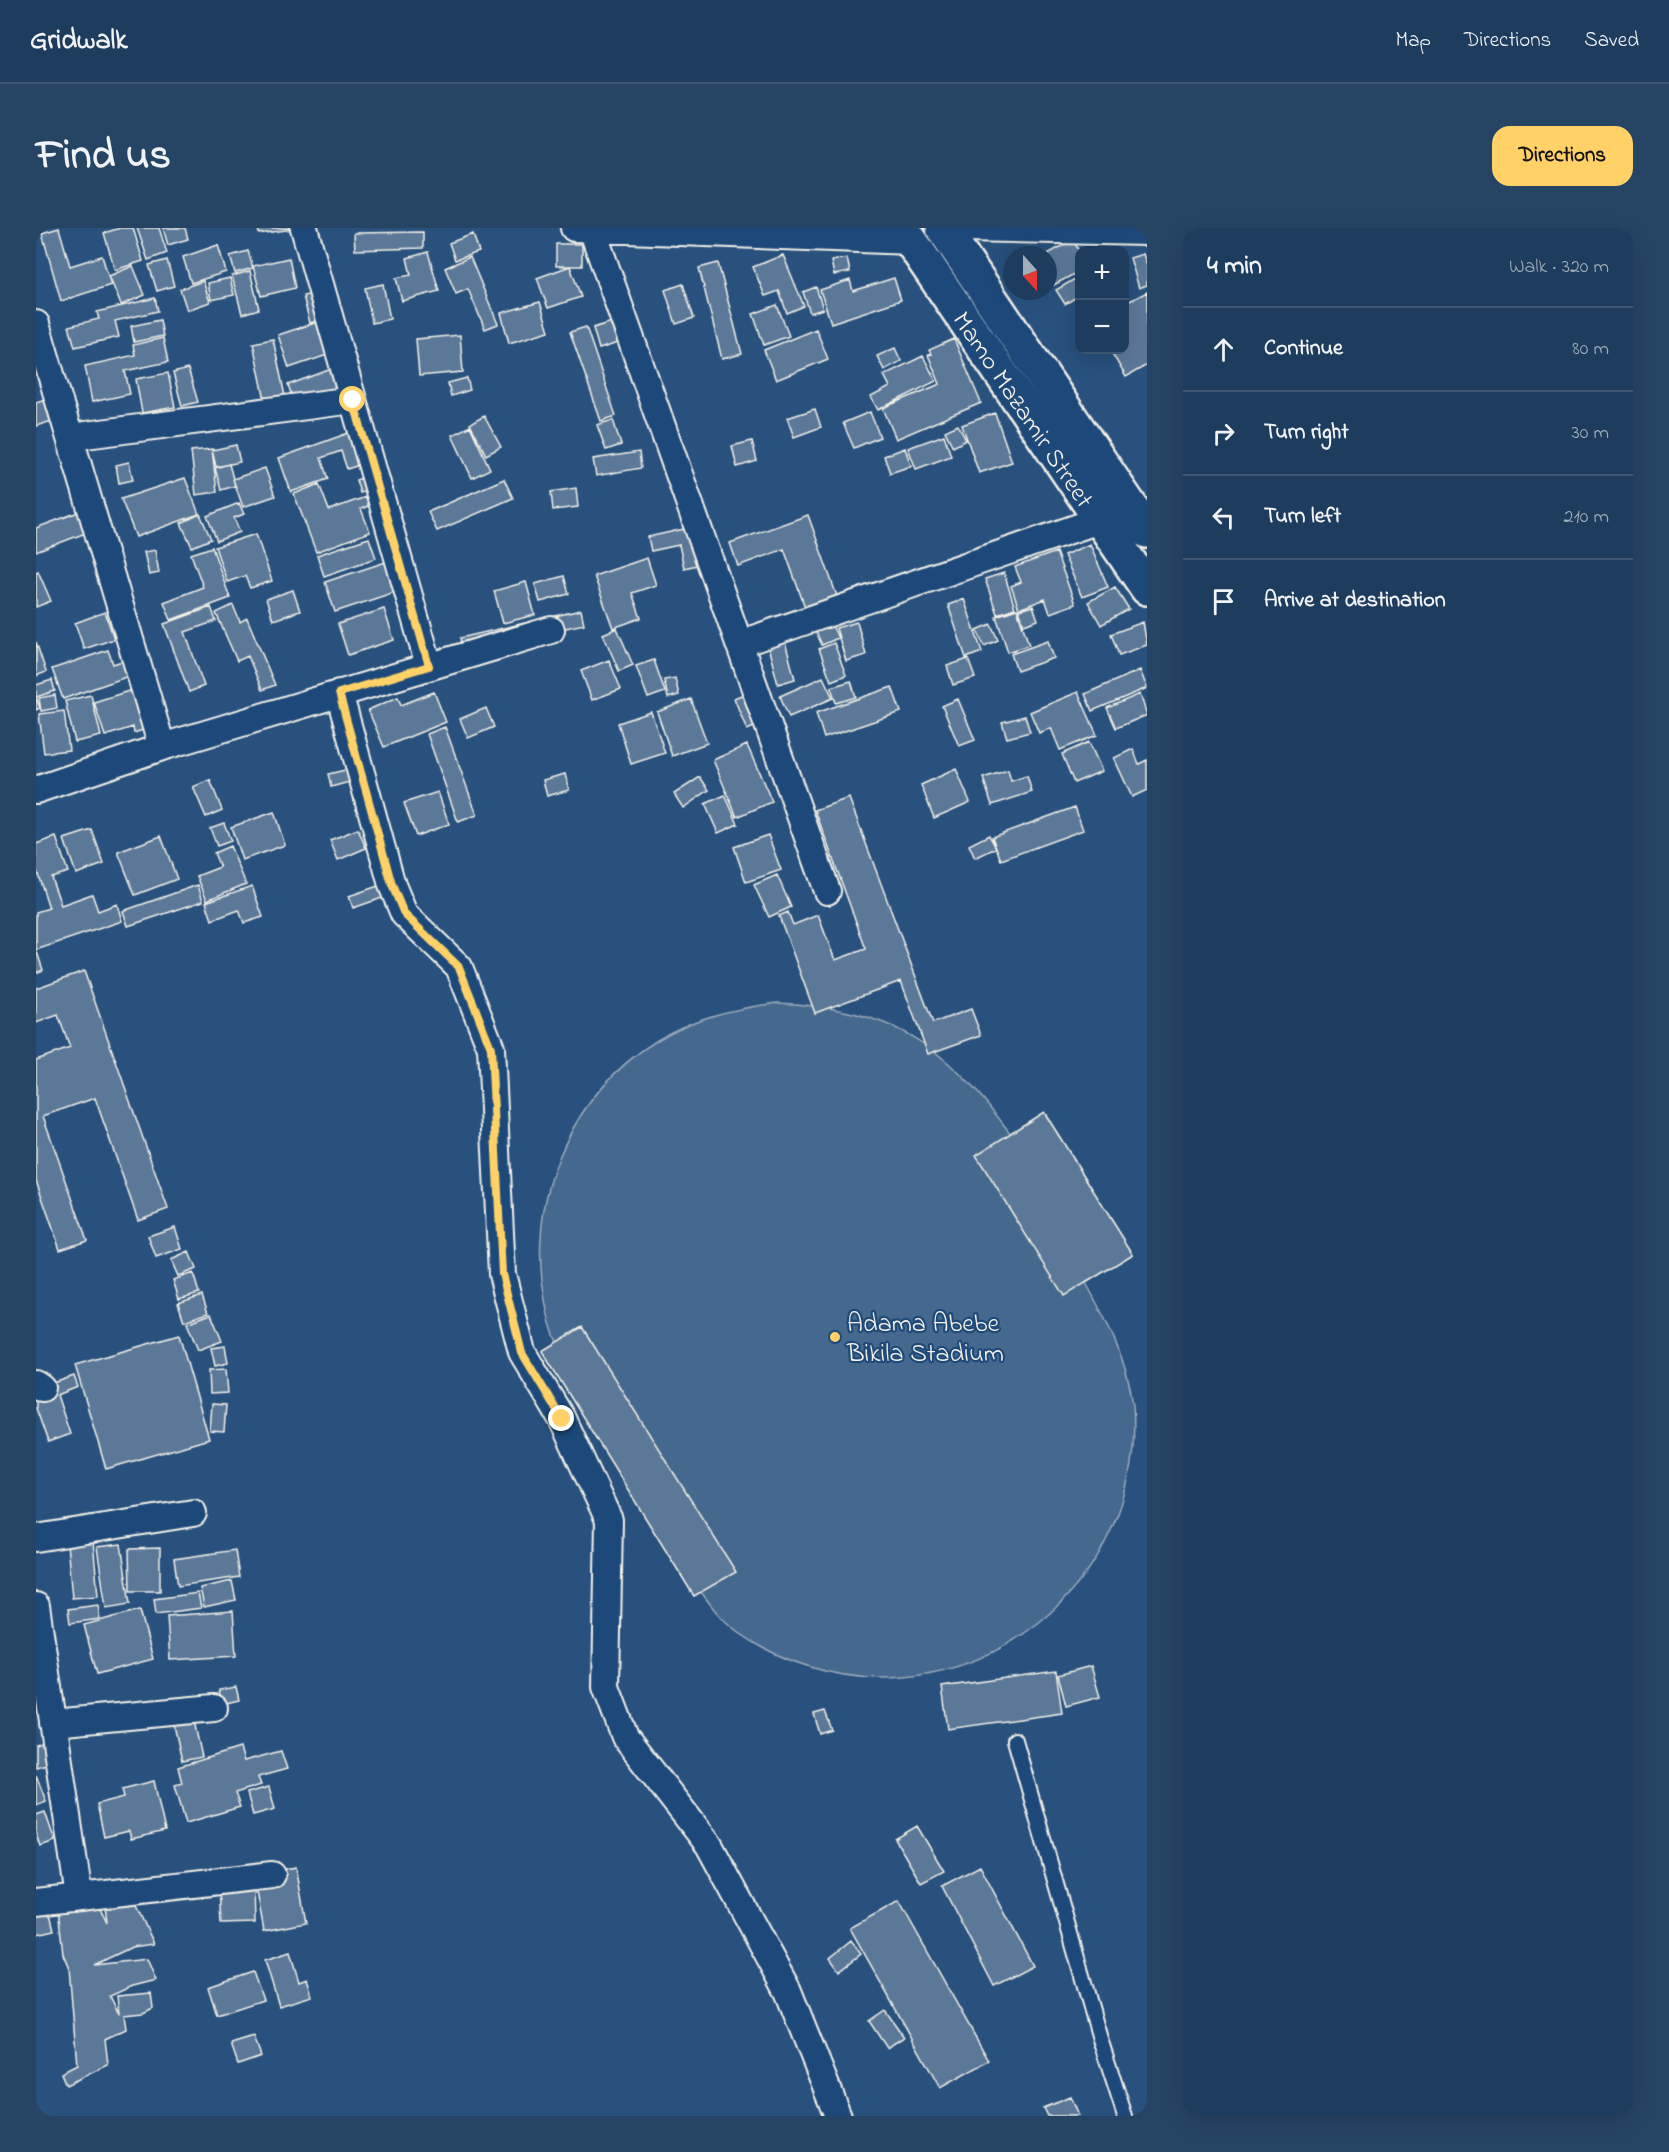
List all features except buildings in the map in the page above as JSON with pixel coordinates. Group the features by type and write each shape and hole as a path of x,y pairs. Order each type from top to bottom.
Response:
{"main road":[{"name":"Mamo Mazamir Street","path":"943,228 1147,531"},
{"name":"Mamo Mazamir Street","path":"907,234 1147,588"}],"street":[{"path":"304,228 429,666"},
{"path":"574,228 907,234"},
{"path":"963,228 1147,232"},
{"path":"592,229 827,891"},
{"path":"36,324 162,747"},
{"path":"70,437 353,400"},
{"path":"739,644 1099,520"},
{"path":"36,790 162,747 551,630"},
{"path":"339,693 392,885 404,914 459,967 491,1048 502,1274 522,1353 562,1419 609,1520 605,1600 606,1687 625,1737 709,1845 788,1991 838,2116"},
{"path":"36,1538 193,1513"},
{"path":"36,1606 79,1897"},
{"path":"54,1723 214,1708"},
{"path":"36,1902 272,1875"}],"lane":[{"path":"1015,1740 1100,2039 1125,2116"}],"shaded area":[{"name":"Adama Abebe Bikila Stadium","path":"777,1003 817,1006 852,1013 883,1023 911,1036 962,1075 1010,1133 1044,1112 1133,1254 1086,1283 1116,1342 1133,1405 1130,1470 1111,1529 1080,1581 1038,1623 987,1655 930,1673 870,1678 807,1666 774,1653 752,1641 721,1617 701,1592 694,1596 542,1351 557,1342 549,1320 542,1280 541,1245 544,1210 552,1177 565,1144 582,1114 627,1062 670,1033 714,1015"}],"place":[{"name":"Adama Abebe Bikila Stadium","path":"835,1337"}],"route":[{"path":"353,400 429,666 339,693 392,885 404,914 459,967 491,1048 502,1274 522,1353 562,1419"}]}
